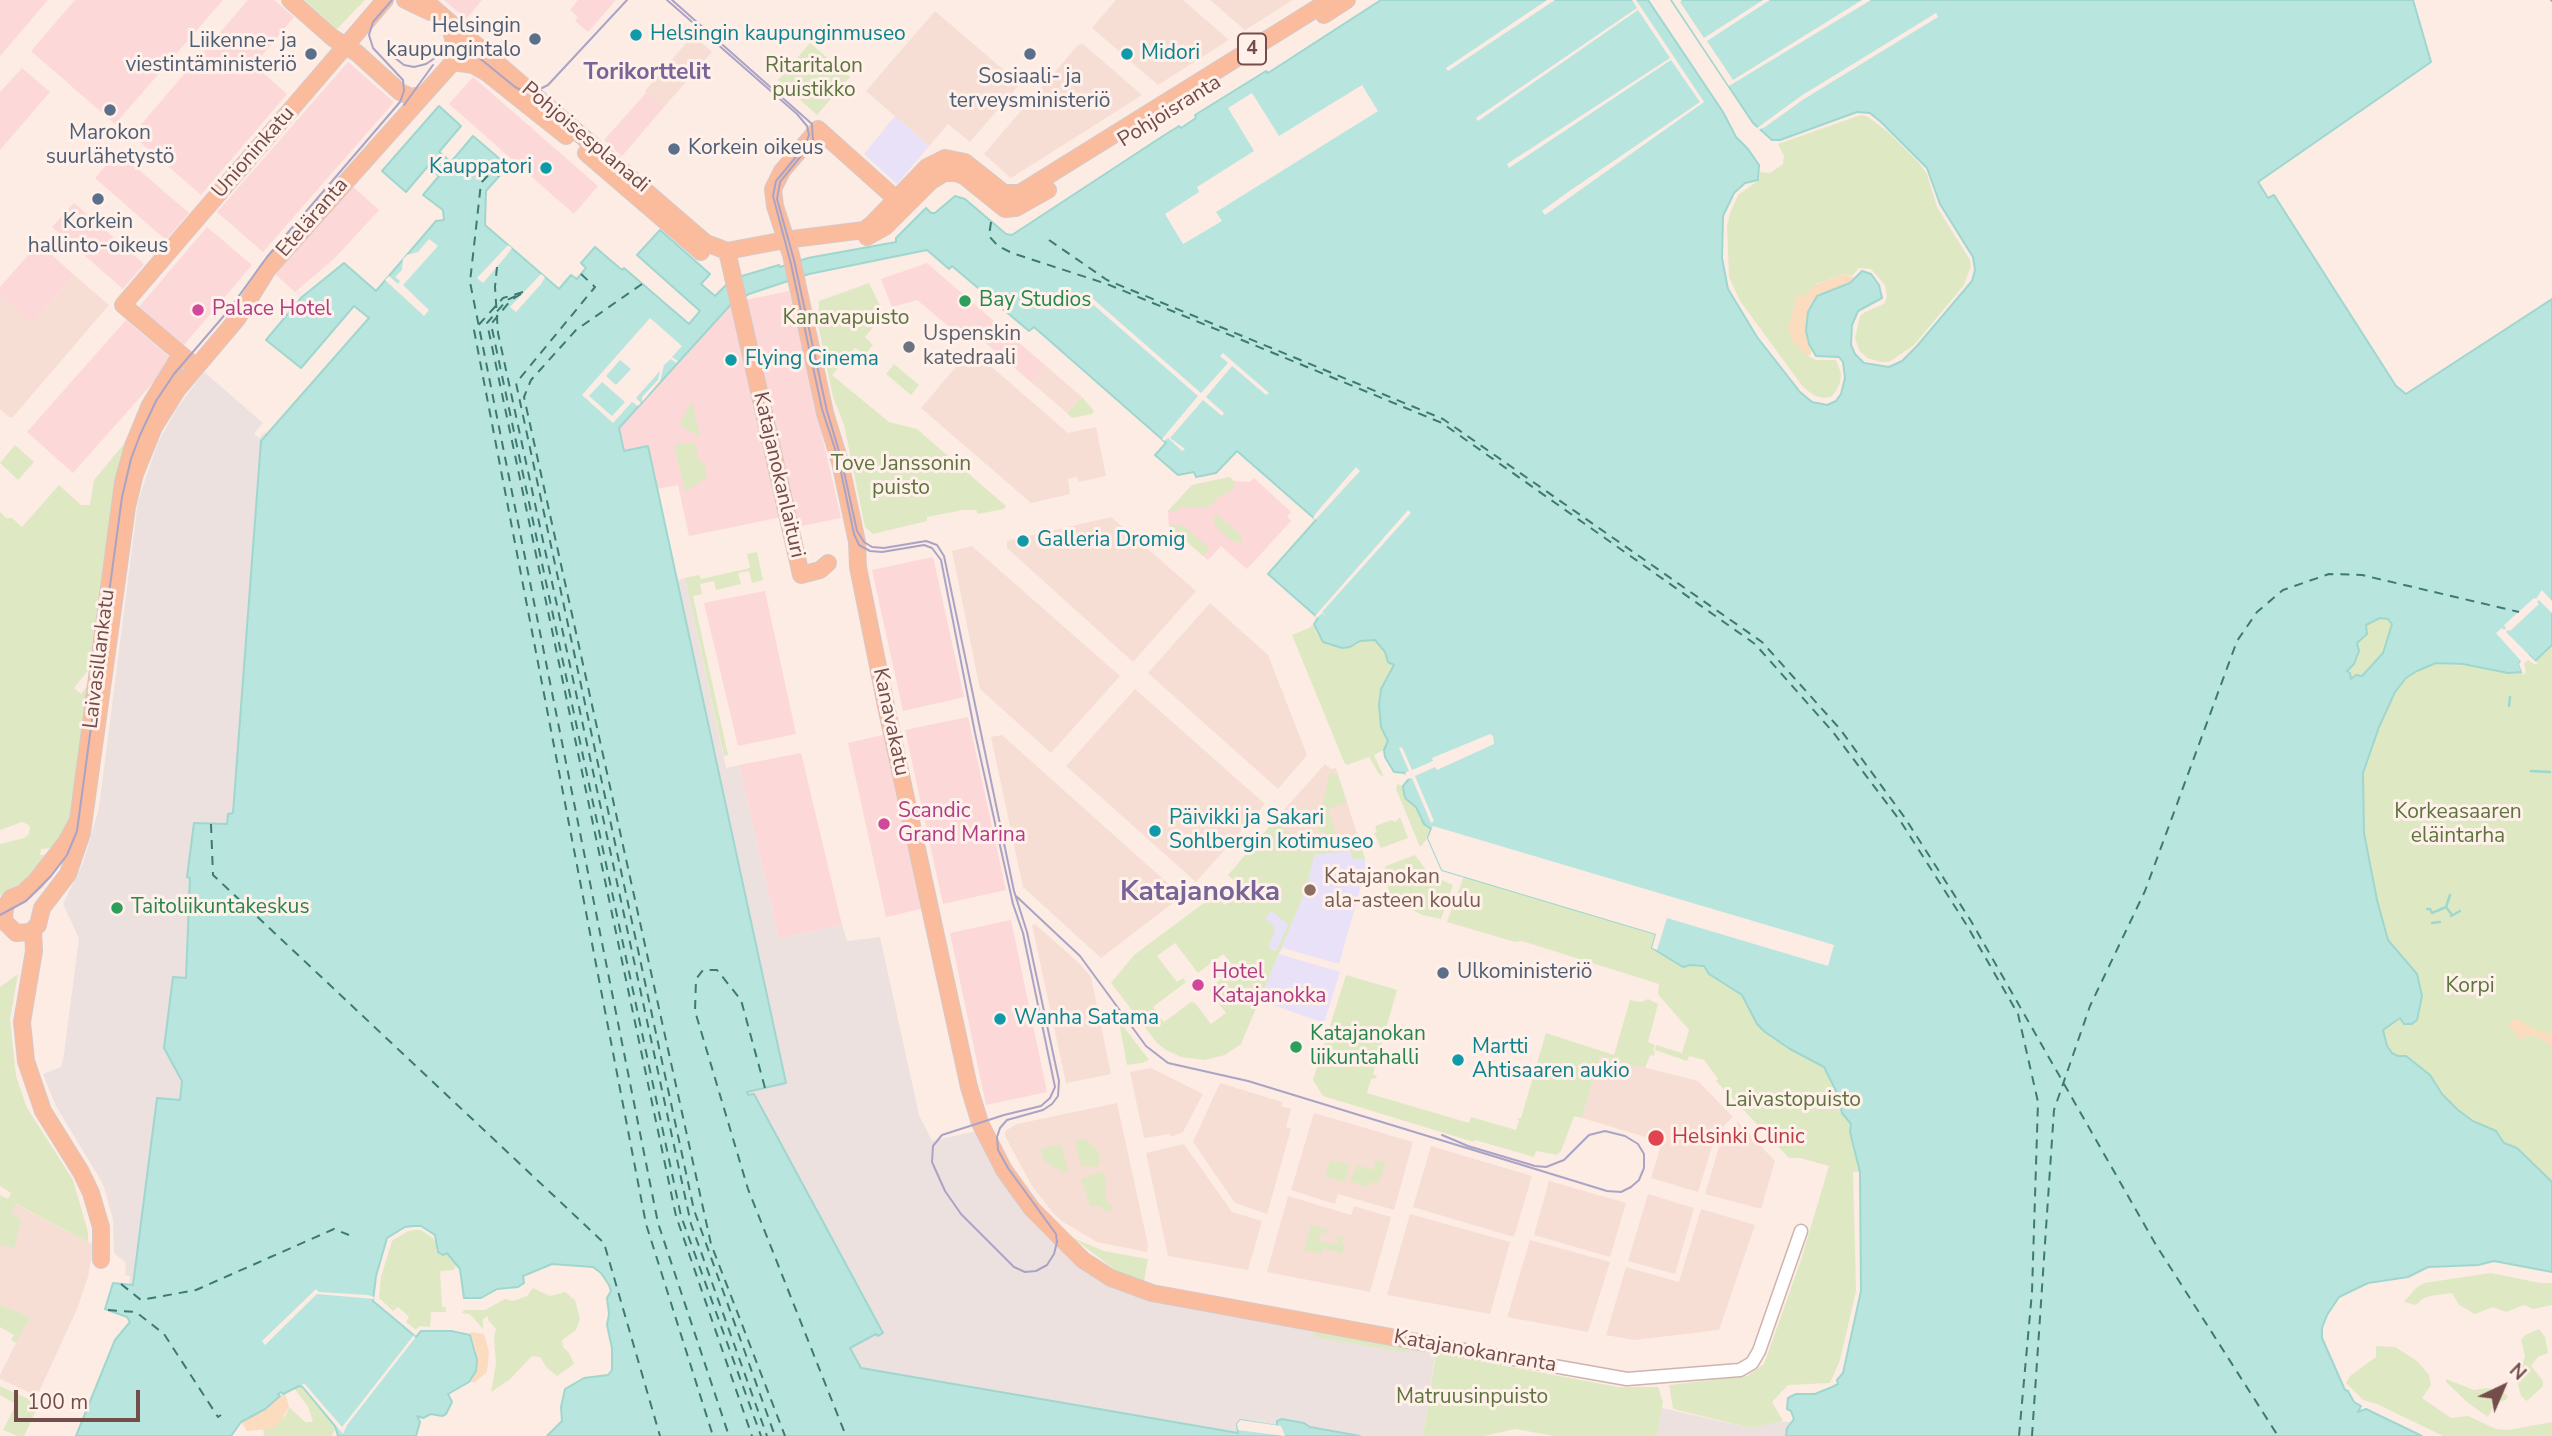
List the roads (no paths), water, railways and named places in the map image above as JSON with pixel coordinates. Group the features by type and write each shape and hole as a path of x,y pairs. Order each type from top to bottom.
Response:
{"main road":[{"path":"290,0 404,94 414,97 423,95"},
{"name":"Unioninkatu","path":"180,356 123,305 385,0"},
{"name":"Pohjoisesplanadi","path":"405,0 447,20"},
{"name":"Pohjoisesplanadi","path":"424,0 706,243 728,256"},
{"name":"Pohjoisranta","path":"1026,196 1330,0"},
{"name":"Pohjoisranta","path":"1026,196 1347,0"},
{"path":"447,20 454,43 453,62"},
{"name":"Pohjoisesplanadi","path":"453,62 473,65 487,73 565,135 699,251 708,256 728,256"},
{"name":"Eteläranta","path":"155,410 177,390 237,319 268,269 453,62"},
{"name":"Kanavakatu","path":"900,203 818,129 782,171 772,192 790,257 824,406 841,462 887,711 974,1107 989,1143 1012,1184 1032,1209 1071,1248"},
{"path":"728,256 790,257 834,237 869,227 900,203 927,167 951,158 973,167 1004,193 1026,196"},
{"name":"Katajanokanlaituri","path":"728,256 800,571 858,557"},
{"path":"155,410 180,356 197,366"},
{"name":"Laivasillankatu","path":"10,899 36,881 61,849 78,820 122,489 133,446 155,410"},
{"name":"Laivasillankatu","path":"101,1260 101,1227 91,1193 43,1111 26,1061 22,1022 34,951 33,930 39,921 40,911 68,874 84,828 127,507 155,410"},
{"path":"31,964 8,930 3,914 10,899 33,900 40,911"},
{"path":"8,930 26,933 33,930"},
{"name":"Katajanokanranta","path":"1071,1248 1111,1278 1152,1293 1424,1343"}],"street":[{"name":"Katajanokanranta","path":"1424,1343 1627,1380 1740,1370 1752,1363 1759,1351 1801,1231"}],"water":[{"path":"1381,0 1648,0 1723,112 1736,137 1759,165 1758,180 1745,183 1734,193 1723,216 1722,258 1728,289 1757,337 1800,392 1812,402 1827,405 1836,401 1841,394 1845,378 1843,362 1839,357 1816,356 1809,344 1806,331 1808,312 1817,296 1850,283 1862,271 1871,274 1879,285 1882,298 1858,311 1852,325 1851,345 1864,363 1889,367 1902,361 1917,346 1972,281 1975,270 1973,257 1940,204 1927,168 1881,122 1870,113 1857,112 1780,140 1772,140 1753,123 1671,0 2413,0 2431,62 2258,182 2268,198 2274,195 2396,386 2406,394 2552,299 2552,645 2535,661 2529,655 2519,663 2522,672 2508,673 2463,664 2436,663 2406,678 2395,692 2379,727 2363,773 2364,833 2377,900 2388,940 2417,974 2422,996 2417,1020 2412,1024 2404,1024 2400,1018 2383,1030 2387,1046 2392,1053 2406,1056 2430,1075 2442,1094 2458,1110 2473,1121 2496,1131 2504,1143 2517,1148 2552,1182 2552,1272 2494,1261 2478,1265 2428,1267 2408,1277 2368,1283 2339,1297 2327,1315 2322,1328 2322,1338 2345,1390 2354,1402 2361,1406 2358,1412 2366,1409 2422,1436 1786,1436 1787,1428 1794,1419 1791,1411 1787,1409 1788,1398 1796,1394 1815,1394 1838,1384 1837,1380 1843,1373 1861,1291 1860,1172 1850,1132 1851,1124 1842,1113 1837,1093 1824,1067 1765,1032 1757,1024 1742,995 1709,974 1704,966 1683,967 1652,948 1656,934 1442,870 1428,838 1431,829 1424,824 1416,807 1404,794 1403,786 1409,779 1405,773 1394,772 1385,757 1384,750 1388,741 1381,727 1379,705 1381,689 1394,665 1388,662 1385,652 1375,640 1360,641 1342,648 1323,642 1314,624 1318,618 1268,574 1316,520 1237,451 1216,473 1196,477 1194,472 1178,475 1155,455 1166,443 1164,441 1034,327 1029,331 952,266 949,269 927,250 809,274 733,302 619,428 624,451 648,446 786,1083 747,1092 748,1095 754,1094 883,1333 850,1348 861,1368 1238,1433 1237,1424 1240,1420 1277,1426 1277,1421 1282,1419 1360,1436 547,1436 562,1421 561,1407 565,1389 584,1378 608,1375 612,1370 612,1348 607,1325 607,1298 611,1291 609,1285 593,1267 552,1264 523,1276 524,1283 518,1287 497,1289 481,1298 464,1298 460,1269 447,1253 443,1255 438,1252 435,1235 421,1226 413,1226 405,1227 387,1238 376,1276 373,1301 416,1337 421,1331 451,1331 470,1335 477,1360 476,1371 469,1382 448,1394 452,1402 446,1414 431,1414 423,1418 417,1416 420,1422 416,1436 338,1436 335,1426 303,1387 299,1386 278,1394 280,1396 265,1409 241,1422 231,1436 76,1436 115,1340 130,1322 127,1317 105,1309 113,1283 133,1285 157,1098 180,1100 182,1081 164,1048 173,977 186,978 190,878 187,877 194,823 227,824 228,814 233,813 261,441 369,318 354,306 301,368 266,340 302,297 344,263 376,291 436,221 444,220 443,210 423,195 439,176 428,166 406,192 382,171 439,106 461,126 439,152 451,162 473,136 508,166 486,191 485,225 559,289 571,275 577,279 586,268 581,263 595,247 622,270 624,268 689,324 700,311 637,255 660,230 710,274 701,284 715,296 726,285 742,276 808,258 896,242 896,238 926,208 935,213 955,196 965,199 1006,234 1012,235 1163,136 1179,126 1181,128 1196,118 1195,115 1266,71 1268,73","holes":["2380,618 2388,619 2392,624 2383,653 2362,676 2356,675 2351,679 2347,671 2354,664 2359,651 2357,643 2367,634 2366,625"]}],"waterway":[{"path":"2509,706 2510,697"},
{"path":"2531,771 2550,772"},
{"path":"2450,895 2446,907 2452,915"},
{"path":"2427,909 2432,913 2446,907"},
{"path":"2451,916 2460,911"},
{"path":"2432,923 2440,922"}],"tram line":[{"path":"0,915 26,901 51,876 67,855 77,831 122,497 140,435 156,401 174,374 228,311 267,257 400,102 404,91 403,80 373,48 369,35 373,22 392,0"},
{"path":"390,54 404,65 414,67 426,64 450,48 462,48 472,52 515,87 523,91 536,91 548,85 627,0"},
{"path":"667,0 797,114 807,126 809,135 805,146 776,181 773,196 791,264 822,409 838,458 854,534 859,545 870,551 882,552 924,545 932,548 941,560 975,733 1013,904 1023,933 1055,1087 1050,1098 1041,1106 942,1135 933,1146 932,1162 945,1191 961,1214 1014,1267 1025,1272 1036,1271 1047,1265 1054,1254 1056,1234 1008,1168 998,1150 997,1137 1007,1120 1043,1110 1052,1104 1058,1096 1059,1081 1027,932 1014,891 944,556 937,545 926,541 884,548 872,547 864,542 857,531 794,260 777,199 780,182 813,141 812,124 672,0"},
{"path":"404,105 433,65"},
{"path":"1016,896 1080,956 1146,1046 1168,1063 1248,1081 1607,1191 1621,1192 1631,1187 1639,1180 1644,1168 1644,1154 1638,1144 1625,1136 1605,1131 1589,1135 1564,1160 1546,1167 1468,1146 1442,1135"}],"place":[{"name":"Helsingin kaupunginmuseo","path":"636,35"},
{"name":"Helsingin kaupungintalo","path":"535,39"},
{"name":"Liikenne- ja viestintäministeriö","path":"311,54"},
{"name":"Sosiaali- ja terveysministeriö","path":"1030,54"},
{"name":"Midori","path":"1127,54"},
{"name":"Marokon suurlähetystö","path":"110,110"},
{"name":"Korkein oikeus","path":"674,149"},
{"name":"Kauppatori","path":"546,168"},
{"name":"Korkein hallinto-oikeus","path":"98,199"},
{"name":"Bay Studios","path":"965,301"},
{"name":"Palace Hotel","path":"198,310"},
{"name":"Uspenskin katedraali","path":"909,347"},
{"name":"Flying Cinema","path":"731,360"},
{"name":"Galleria Dromig","path":"1023,541"},
{"name":"Scandic Grand Marina","path":"884,824"},
{"name":"Päivikki ja Sakari Sohlbergin kotimuseo","path":"1155,831"},
{"name":"Katajanokan ala-asteen koulu","path":"1310,890"},
{"name":"Taitoliikuntakeskus","path":"117,908"},
{"name":"Ulkoministeriö","path":"1443,973"},
{"name":"Hotel Katajanokka","path":"1198,985"},
{"name":"Wanha Satama","path":"1000,1019"},
{"name":"Katajanokan liikuntahalli","path":"1296,1047"},
{"name":"Martti Ahtisaaren aukio","path":"1458,1060"},
{"name":"Helsinki Clinic","path":"1656,1138"}],"district":[{"name":"Torikorttelit","path":"647,73"},
{"name":"Katajanokka","path":"1200,893"}],"park label":[{"name":"Ritaritalon puistikko","path":"814,79"},
{"name":"Kanavapuisto","path":"846,319"},
{"name":"Tove Janssonin puisto","path":"901,477"},
{"name":"Korkeasaaren eläintarha","path":"2458,825"},
{"name":"Korpi","path":"2470,987"},
{"name":"Laivastopuisto","path":"1793,1101"},
{"name":"Matruusinpuisto","path":"1472,1398"}]}
